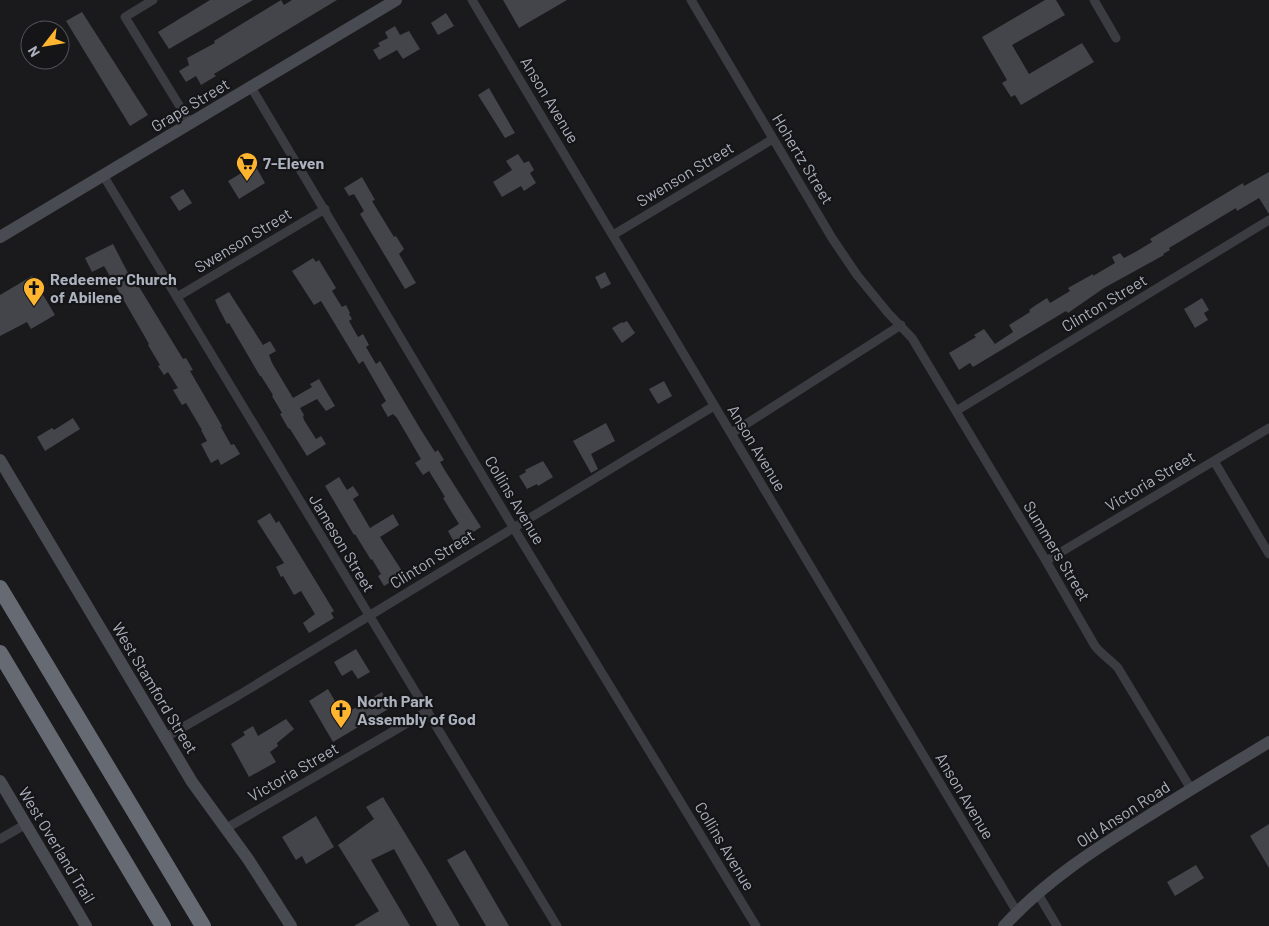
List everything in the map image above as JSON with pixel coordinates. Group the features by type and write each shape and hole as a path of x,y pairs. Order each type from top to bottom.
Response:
{"highway":[{"path":"0,588 203,926"},
{"path":"0,653 164,926"}],"main road":[{"name":"Grape Street","path":"0,237 396,0"},
{"name":"West Stamford Street","path":"0,460 192,782 248,858 291,926"},
{"name":"Old Anson Road","path":"1004,926 1017,912 1068,869 1111,839 1269,742"},
{"name":"West Overland Trail","path":"0,781 86,926"}],"street":[{"path":"153,0 125,17 190,123"},
{"name":"Anson Avenue","path":"472,0 1017,912"},
{"name":"Hohertz Street","path":"691,0 832,238 857,275 888,313 901,325"},
{"path":"1094,0 1116,38"},
{"name":"Collins Avenue","path":"251,87 513,527 756,926"},
{"name":"Swenson Street","path":"613,235 773,139"},
{"name":"Jameson Street","path":"103,175 557,926"},
{"name":"Swenson Street","path":"176,297 325,209"},
{"name":"Clinton Street","path":"956,411 1269,220"},
{"path":"732,433 901,325"},
{"name":"Summers Street","path":"901,325 912,338 1095,646 1102,655 1111,660 1118,668 1191,789"},
{"name":"Clinton Street","path":"166,738 240,695 714,406"},
{"name":"Victoria Street","path":"1046,561 1269,428"},
{"path":"1214,461 1269,554"},
{"name":"Victoria Street","path":"225,829 428,711"},
{"path":"0,839 26,824"},
{"path":"1038,894 1057,926"}],"building":[{"path":"210,0 253,0 169,49 158,32"},
{"path":"281,0 284,5 292,0 337,0 214,74 216,76 201,85 196,76 186,82 179,71 189,65 187,58 215,43 214,41"},
{"path":"503,0 567,0 519,28"},
{"path":"1045,0 1056,0 1065,15 1012,45 1029,74 1082,43 1094,62 1021,105 1015,95 1011,97 1002,83 1007,80 982,37"},
{"path":"82,12 148,115 130,126 70,28 70,20 68,20"},
{"path":"446,13 454,26 438,35 431,23"},
{"path":"395,26 400,35 409,31 420,49 403,59 397,50 379,60 373,50 380,46 378,43 388,38 385,32"},
{"path":"489,88 515,133 505,138 478,95"},
{"path":"518,154 524,163 529,161 534,170 530,173 536,183 524,191 521,186 502,197 493,182 512,170 506,161"},
{"name":"7-Eleven","path":"255,165 265,183 239,199 228,181"},
{"path":"1269,172 1269,214 1259,198 1237,211 1236,208 1169,248 1170,250 1164,255 1104,288 1068,313 1066,311 973,367 970,363 959,370 949,353 976,337 974,335 984,329 995,344 1013,332 1009,325 1030,312 1029,310 1047,298 1050,303 1070,291 1068,288 1115,263 1112,257 1120,253 1124,258 1137,251 1152,242 1150,239 1243,183 1244,186"},
{"path":"362,177 375,200 372,201 394,237 396,236 404,249 399,254 416,283 405,289 360,214 364,211 354,194 349,196 344,188"},
{"path":"183,189 192,203 179,211 170,197"},
{"path":"113,244 128,273 130,272 183,359 186,358 193,370 190,371 231,445 234,444 240,454 221,465 218,459 211,463 201,444 207,441 202,430 186,403 182,405 173,390 178,388 168,372 164,375 158,366 160,365 149,344 104,266 92,272 85,258"},
{"path":"313,258 316,262 319,260 336,288 332,291 342,307 346,305 352,319 349,321 358,337 363,334 369,345 366,347 376,364 380,361 435,452 438,450 444,460 440,462 481,527 467,536 454,542 448,531 459,524 443,498 445,497 429,471 423,475 415,463 421,459 397,418 393,414 388,417 381,405 386,401 363,361 359,364 321,301 314,305 292,271"},
{"path":"605,272 611,284 601,289 595,277"},
{"name":"Redeemer Church of Abilene","path":"32,276 55,315 31,329 27,322 0,336 0,295"},
{"path":"229,292 263,345 270,341 276,351 269,355 272,363 293,398 312,387 310,384 319,379 335,406 326,411 317,399 300,408 304,415 304,420 316,439 321,436 326,444 307,456 280,414 282,413 273,395 219,309 215,300"},
{"path":"1202,298 1209,310 1204,313 1208,320 1195,328 1184,309"},
{"path":"627,321 635,333 622,343 612,328"},
{"path":"664,381 672,396 658,404 649,389"},
{"path":"73,418 80,429 45,451 37,437 52,428 54,430"},
{"path":"606,423 615,441 591,454 598,469 591,473 573,441"},
{"path":"543,461 553,477 538,486 537,484 527,489 519,476 526,472 525,470"},
{"path":"339,477 347,490 353,486 359,495 353,499 370,528 393,514 399,525 380,537 404,574 384,586 378,576 381,574 354,535 325,486"},
{"path":"270,513 276,523 279,521 334,611 331,613 334,618 309,633 303,623 315,614 301,591 294,595 283,576 281,577 276,567 284,563 257,521"},
{"path":"356,649 370,672 358,679 352,670 342,676 334,662"},
{"name":"North Park Assembly of God","path":"328,689 343,715 382,692 390,708 333,742 309,701"},
{"path":"286,719 294,729 277,743 278,746 270,752 276,762 249,777 231,744 245,735 243,732 253,726 258,736"},
{"path":"383,797 460,926 437,926 394,849 371,860 410,926 354,926 379,911 338,845 374,819 366,807"},
{"path":"316,816 334,847 306,864 302,856 296,860 282,837"},
{"path":"1269,824 1269,868 1250,836"},
{"path":"465,850 509,926 486,926 447,860"},
{"path":"1196,865 1204,878 1175,896 1167,882"}],"place":[{"name":"7-Eleven","path":"247,182"},
{"name":"Redeemer Church of Abilene","path":"34,307"},
{"name":"North Park Assembly of God","path":"341,729"}]}
